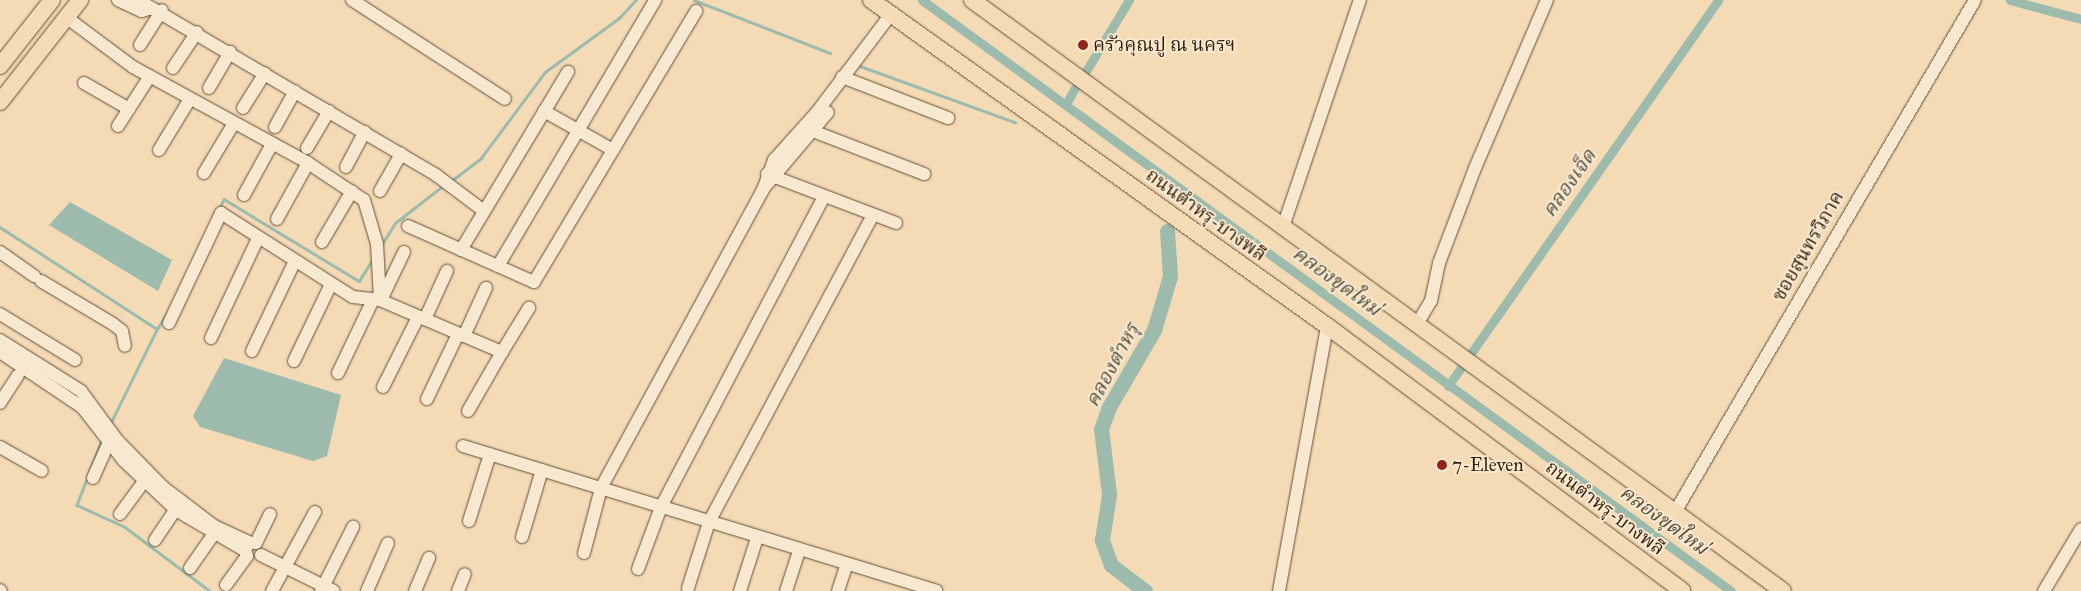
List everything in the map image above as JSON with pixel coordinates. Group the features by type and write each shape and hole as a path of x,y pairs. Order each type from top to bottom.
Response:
{"main road":[{"path":"0,66 50,0"},
{"path":"0,102 80,0"},
{"name":"ถนนตำหรุ-บางพลี","path":"872,0 1327,326 1682,591"},
{"name":"ถนนตำหรุ-บางพลี","path":"972,0 1783,591"}],"street":[{"path":"118,0 142,11 159,9"},
{"path":"138,0 159,9 436,175 455,193 484,211"},
{"path":"352,0 505,99"},
{"path":"498,266 654,0"},
{"path":"1283,227 1360,0"},
{"path":"1417,324 1430,301 1439,263 1475,168 1547,0"},
{"name":"ซอยสุนทรวิภาค","path":"1675,512 1974,1"},
{"path":"140,45 159,9"},
{"path":"408,226 534,282 696,11"},
{"path":"584,553 601,488 762,190 771,175 891,14"},
{"path":"66,17 150,76 308,163 364,200 378,244 380,267 376,300"},
{"path":"173,68 197,32"},
{"path":"209,88 230,52"},
{"path":"461,250 568,72"},
{"path":"243,108 265,73"},
{"path":"118,126 150,76"},
{"path":"845,78 948,118"},
{"path":"84,83 129,109"},
{"path":"275,127 295,91"},
{"path":"159,150 190,99"},
{"path":"307,148 329,111"},
{"path":"544,111 613,150"},
{"path":"204,173 234,123"},
{"path":"807,129 924,174"},
{"path":"346,167 365,132"},
{"path":"244,196 272,144"},
{"path":"380,191 401,154"},
{"path":"277,219 308,163"},
{"path":"771,175 896,223"},
{"path":"322,242 352,192"},
{"path":"638,569 661,506 824,196"},
{"path":"169,323 221,213 354,297 376,300 502,352"},
{"path":"688,588 709,522 874,215"},
{"path":"211,338 258,238"},
{"path":"0,252 38,278 113,324 122,331 125,346"},
{"path":"338,373 376,300 404,252"},
{"path":"252,351 295,261"},
{"path":"384,387 447,271"},
{"path":"294,361 332,284"},
{"path":"427,399 486,288"},
{"path":"468,411 529,308"},
{"path":"0,314 75,360"},
{"path":"1278,591 1327,326"},
{"path":"0,340 25,368"},
{"path":"0,352 25,368 65,387 146,477 213,535 250,548"},
{"path":"0,404 25,368"},
{"path":"93,478 106,434"},
{"path":"463,446 661,506 756,538 936,591"},
{"path":"0,447 42,471"},
{"path":"469,521 490,454"},
{"path":"522,537 542,470"},
{"path":"120,514 146,477"},
{"path":"155,540 179,506"},
{"path":"179,506 287,570 326,590 353,527"},
{"path":"272,591 287,570 314,512"},
{"path":"226,585 270,514"},
{"path":"2044,591 2081,528"},
{"path":"190,568 213,535"},
{"path":"740,591 756,538"},
{"path":"368,591 388,543"},
{"path":"786,591 799,551"},
{"path":"414,591 428,558"},
{"path":"838,591 847,564"},
{"path":"458,591 465,574"},
{"path":"888,591 892,578"}],"shaded area":[{"path":"70,202 172,260 158,291 49,225"},
{"path":"224,358 341,395 327,456 313,461 200,427 193,416"}],"waterway":[{"path":"451,181 481,158 545,72 619,18 636,0"},
{"path":"694,0 830,53"},
{"name":"คลองขุดใหม่","path":"922,0 1731,591"},
{"path":"1086,71 1129,0"},
{"name":"คลองเจ็ด","path":"1448,386 1718,0"},
{"path":"2010,0 2081,19"},
{"path":"860,66 1015,122"},
{"path":"1066,104 1075,88"},
{"path":"382,244 395,223 444,185"},
{"path":"219,208 224,199 359,281 373,259"},
{"path":"0,227 157,329 168,312"},
{"name":"คลองตำหรุ","path":"1145,591 1111,565 1102,540 1109,494 1101,429 1109,407 1154,330 1170,276 1167,231"},
{"path":"110,424 157,329"},
{"path":"102,440 77,505 125,527 210,591"}],"place":[{"name":"ครัวคุณปู ณ นครฯ","path":"1083,45"},
{"name":"7-Eleven","path":"1442,465"}]}
